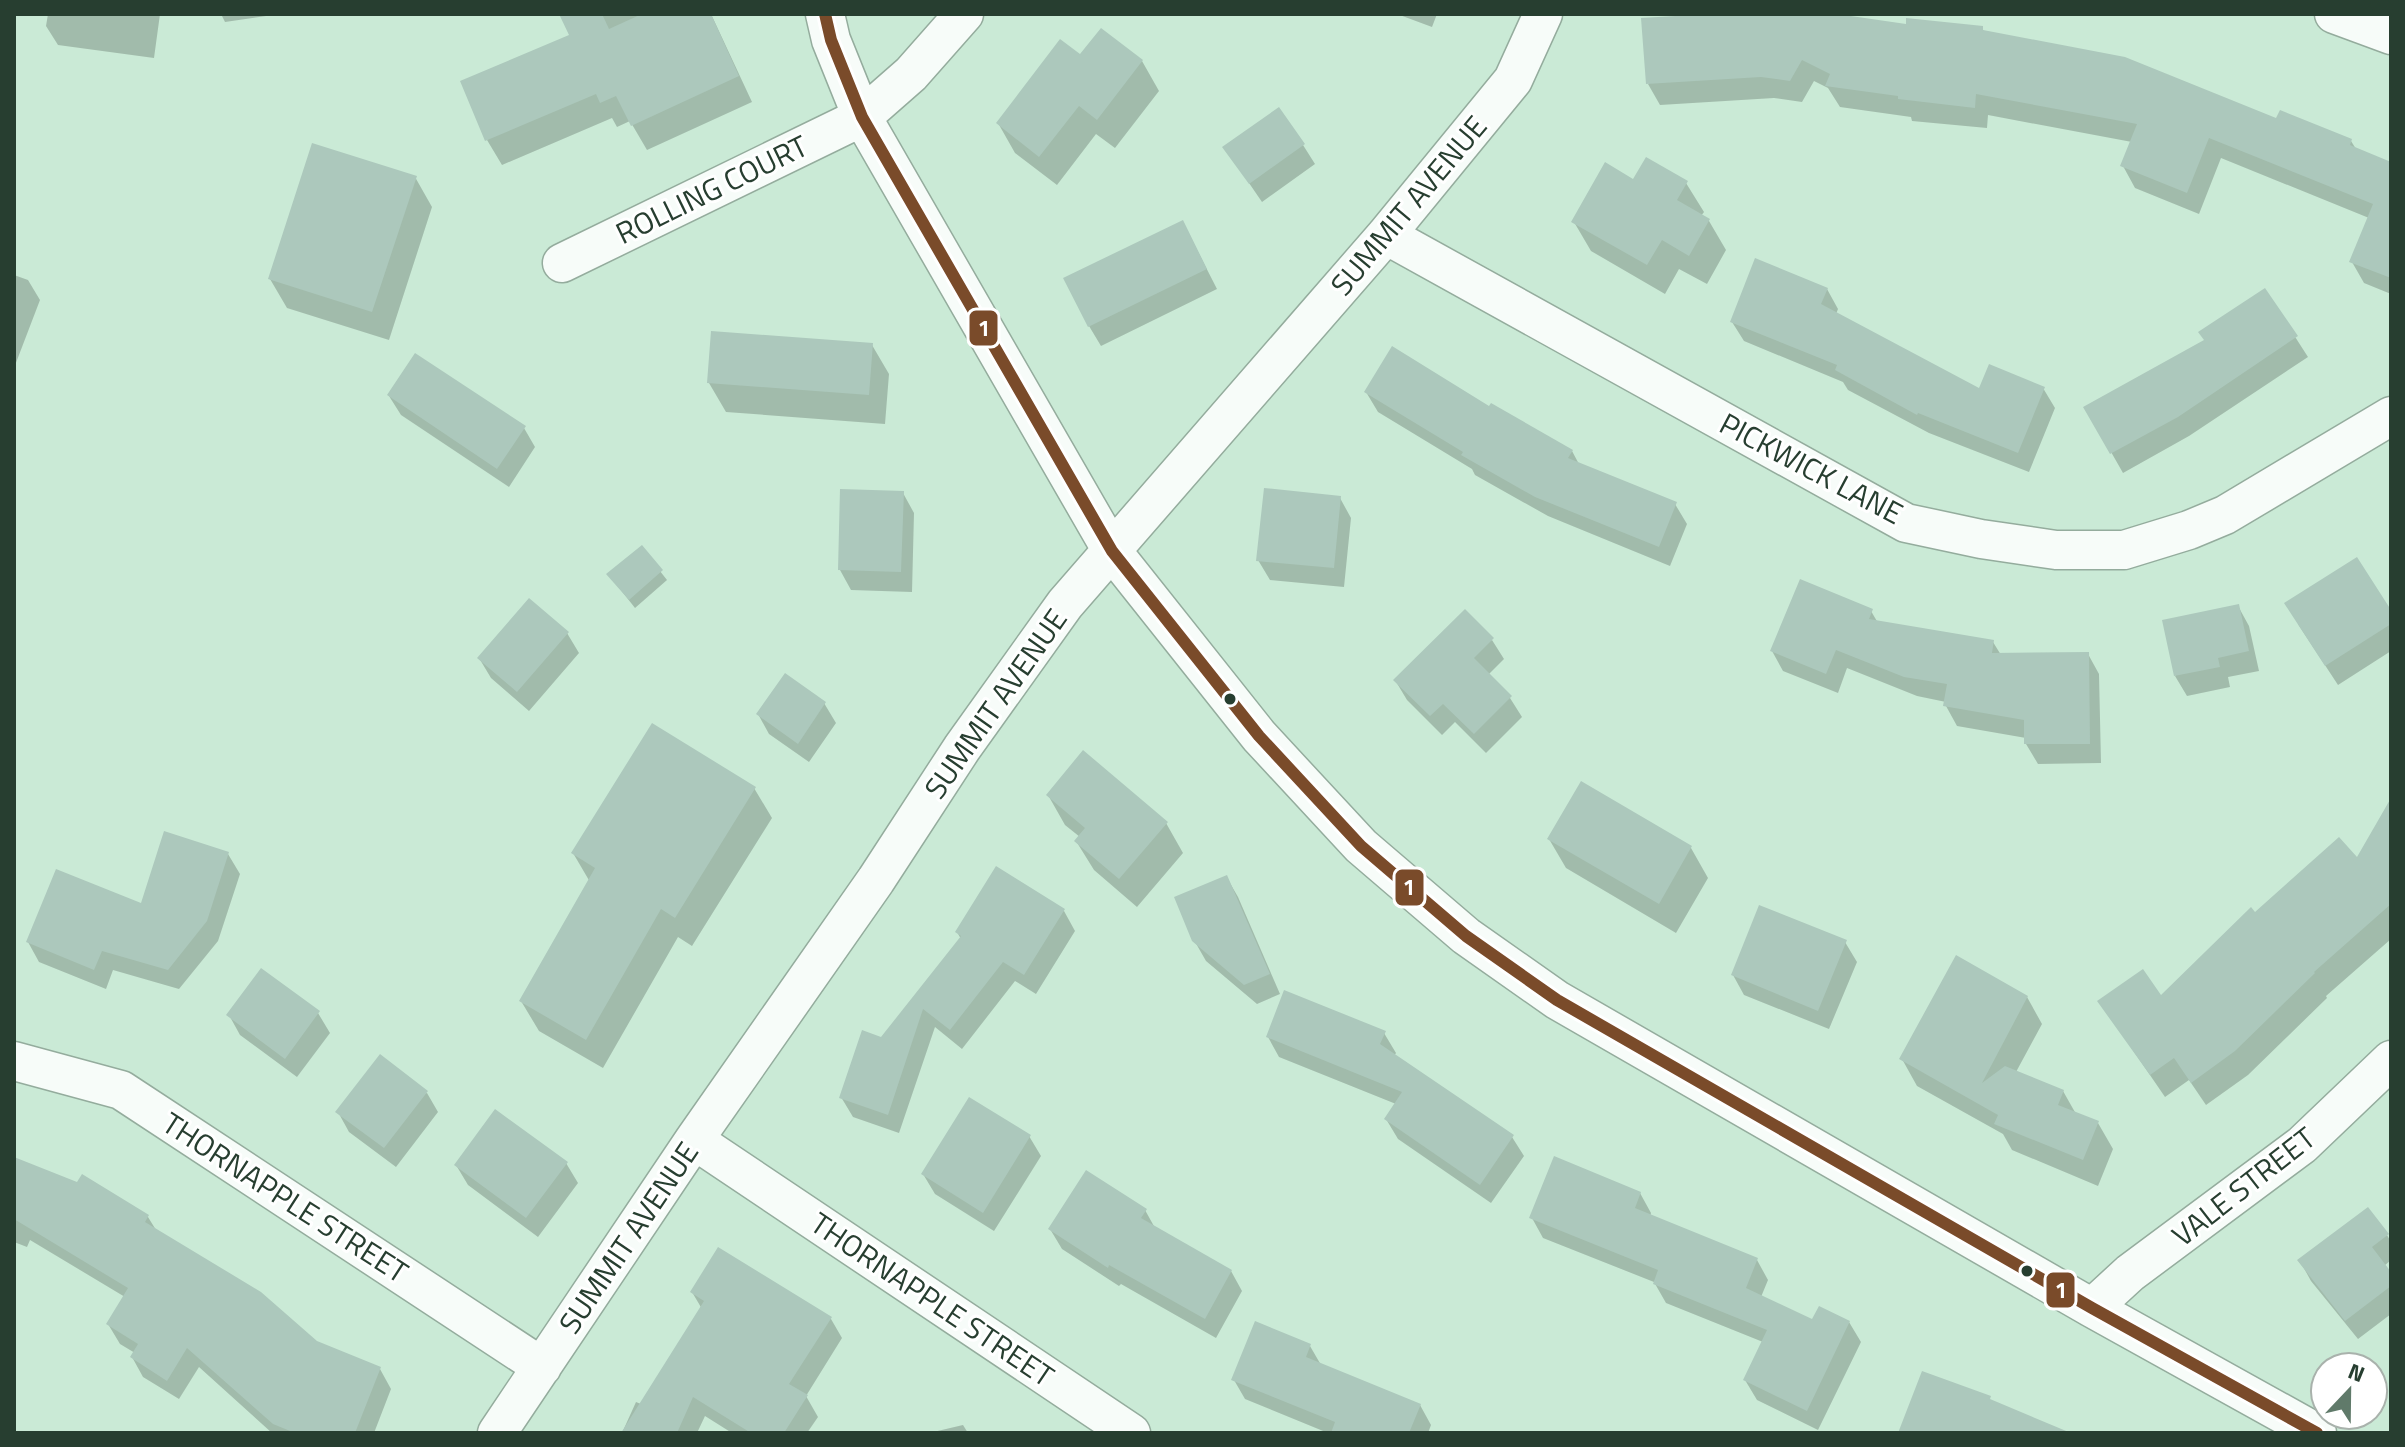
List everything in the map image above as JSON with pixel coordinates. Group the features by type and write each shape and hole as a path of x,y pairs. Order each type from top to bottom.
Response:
{"street":[{"path":"825,14 831,40 862,117 1112,551 1259,736 1361,846 1466,936 1557,1000 2092,1308 2317,1433"},
{"name":"ROLLING COURT","path":"562,263 862,117 911,74 964,14"},
{"name":"SUMMIT AVENUE","path":"497,1433 694,1140 876,880 962,748 1065,604 1386,235 1513,80 1543,14"},
{"path":"2334,14 2391,35"},
{"name":"PICKWICK LANE","path":"1386,235 1906,523 1981,539 2056,550 2124,550 2225,515 2391,416"},
{"name":"VALE STREET","path":"2092,1308 2130,1273 2302,1145 2391,1060"},
{"name":"THORNAPPLE STREET","path":"14,1061 121,1090 542,1367"},
{"name":"THORNAPPLE STREET","path":"694,1140 1131,1433"}],"building":[{"path":"559,14 602,14 609,29 642,14 711,14 739,76 631,126 616,96 600,103 596,94 485,141 460,81 569,35"},
{"path":"1709,14 1837,14 1906,24 1906,18 1983,26 1983,30 2125,57 2276,118 2280,110 2352,139 2350,145 2391,162 2391,278 2349,262 2373,204 2209,138 2187,193 2120,166 2137,124 1976,94 1975,108 1825,86 1830,74 1802,60 1790,81 1761,77 1646,84 1641,18"},
{"path":"1101,28 1143,60 1097,120 1079,106 1039,157 996,123 1060,39 1080,54"},
{"path":"1279,107 1305,144 1249,184 1222,147"},
{"path":"312,143 417,176 372,312 268,279"},
{"path":"1646,157 1688,181 1677,200 1710,219 1689,256 1662,240 1647,265 1571,222 1605,162 1633,179"},
{"path":"1183,220 1207,269 1088,327 1063,278"},
{"path":"1755,258 1828,288 1821,304 1979,388 1989,364 2045,387 2018,453 1917,415 1835,370 1837,365 1730,322"},
{"path":"2265,288 2298,336 2178,417 2110,454 2083,407 2204,340 2198,332"},
{"path":"711,331 873,343 869,395 707,383"},
{"path":"1392,346 1489,406 1491,403 1573,450 1568,458 1677,502 1659,547 1535,497 1461,455 1463,452 1364,392"},
{"path":"415,353 526,426 497,469 387,395"},
{"path":"1264,488 1341,496 1334,568 1256,561"},
{"path":"840,489 904,491 901,572 838,570"},
{"path":"642,545 663,570 629,600 606,574"},
{"path":"2357,557 2391,610 2391,624 2325,666 2284,603"},
{"path":"1800,579 1873,609 1869,619 1994,640 1992,653 2089,652 2090,744 2024,744 2024,720 1943,706 1947,684 1904,677 1836,650 1826,674 1770,651"},
{"path":"529,598 569,632 517,692 477,658"},
{"path":"2239,604 2249,651 2218,658 2220,667 2174,676 2162,620"},
{"path":"1465,609 1494,638 1474,658 1512,696 1474,734 1443,704 1430,716 1393,680"},
{"path":"785,673 826,702 798,744 756,714"},
{"path":"652,723 756,787 675,918 661,909 586,1040 519,1001 595,868 571,853"},
{"path":"1083,750 1168,822 1119,879 1074,841 1085,828 1046,795"},
{"path":"1581,781 1692,846 1659,904 1547,839"},
{"path":"2391,798 2391,904 2314,972 2235,1051 2191,1083 2174,1058 2150,1075 2097,1001 2143,969 2161,995 2251,907 2255,912 2339,837 2357,857"},
{"path":"164,831 229,852 207,921 168,970 102,951 94,970 26,942 56,869 141,903"},
{"path":"996,866 1065,909 1024,975 1003,962 950,1030 923,1009 888,1115 839,1098 862,1030 881,1037 961,936 955,932"},
{"path":"1227,875 1270,974 1244,985 1192,941 1174,897"},
{"path":"1759,905 1847,940 1818,1011 1731,975"},
{"path":"1956,955 2028,996 1982,1083 2005,1066 2064,1090 2058,1105 2099,1121 2083,1160 1994,1124 1998,1115 1899,1059"},
{"path":"261,968 320,1011 285,1059 226,1015"},
{"path":"1284,990 1386,1031 1380,1044 1514,1135 1480,1185 1384,1119 1402,1092 1266,1037"},
{"path":"380,1054 428,1091 384,1148 335,1112"},
{"path":"969,1097 1031,1135 983,1213 921,1174"},
{"path":"495,1109 568,1162 526,1218 454,1165"},
{"path":"1554,1156 1641,1192 1635,1208 1758,1258 1746,1288 1812,1319 1819,1306 1850,1321 1807,1411 1743,1380 1767,1330 1653,1284 1658,1270 1529,1218"},
{"path":"14,1157 77,1182 82,1174 149,1215 145,1222 261,1292 317,1341 381,1367 355,1433 295,1433 273,1424 187,1348 167,1381 130,1357 138,1344 106,1324 128,1288 14,1219"},
{"path":"1086,1170 1147,1209 1141,1218 1232,1270 1205,1319 1109,1265 1108,1268 1048,1229"},
{"path":"2368,1207 2389,1234 2372,1247 2391,1272 2391,1286 2345,1321 2297,1260"},
{"path":"718,1247 832,1317 789,1384 808,1395 784,1433 751,1433 693,1397 677,1433 621,1433 704,1301 690,1292"},
{"path":"1255,1321 1311,1344 1306,1357 1421,1404 1409,1433 1331,1433 1335,1422 1231,1380"},
{"path":"1922,1371 1991,1396 1990,1399 2071,1433 1898,1433"}],"transit line":[{"name":"1","path":"825,14 831,40 862,117 1112,551 1259,736 1361,846 1466,936 1557,1000 2092,1308 2317,1433"}]}
